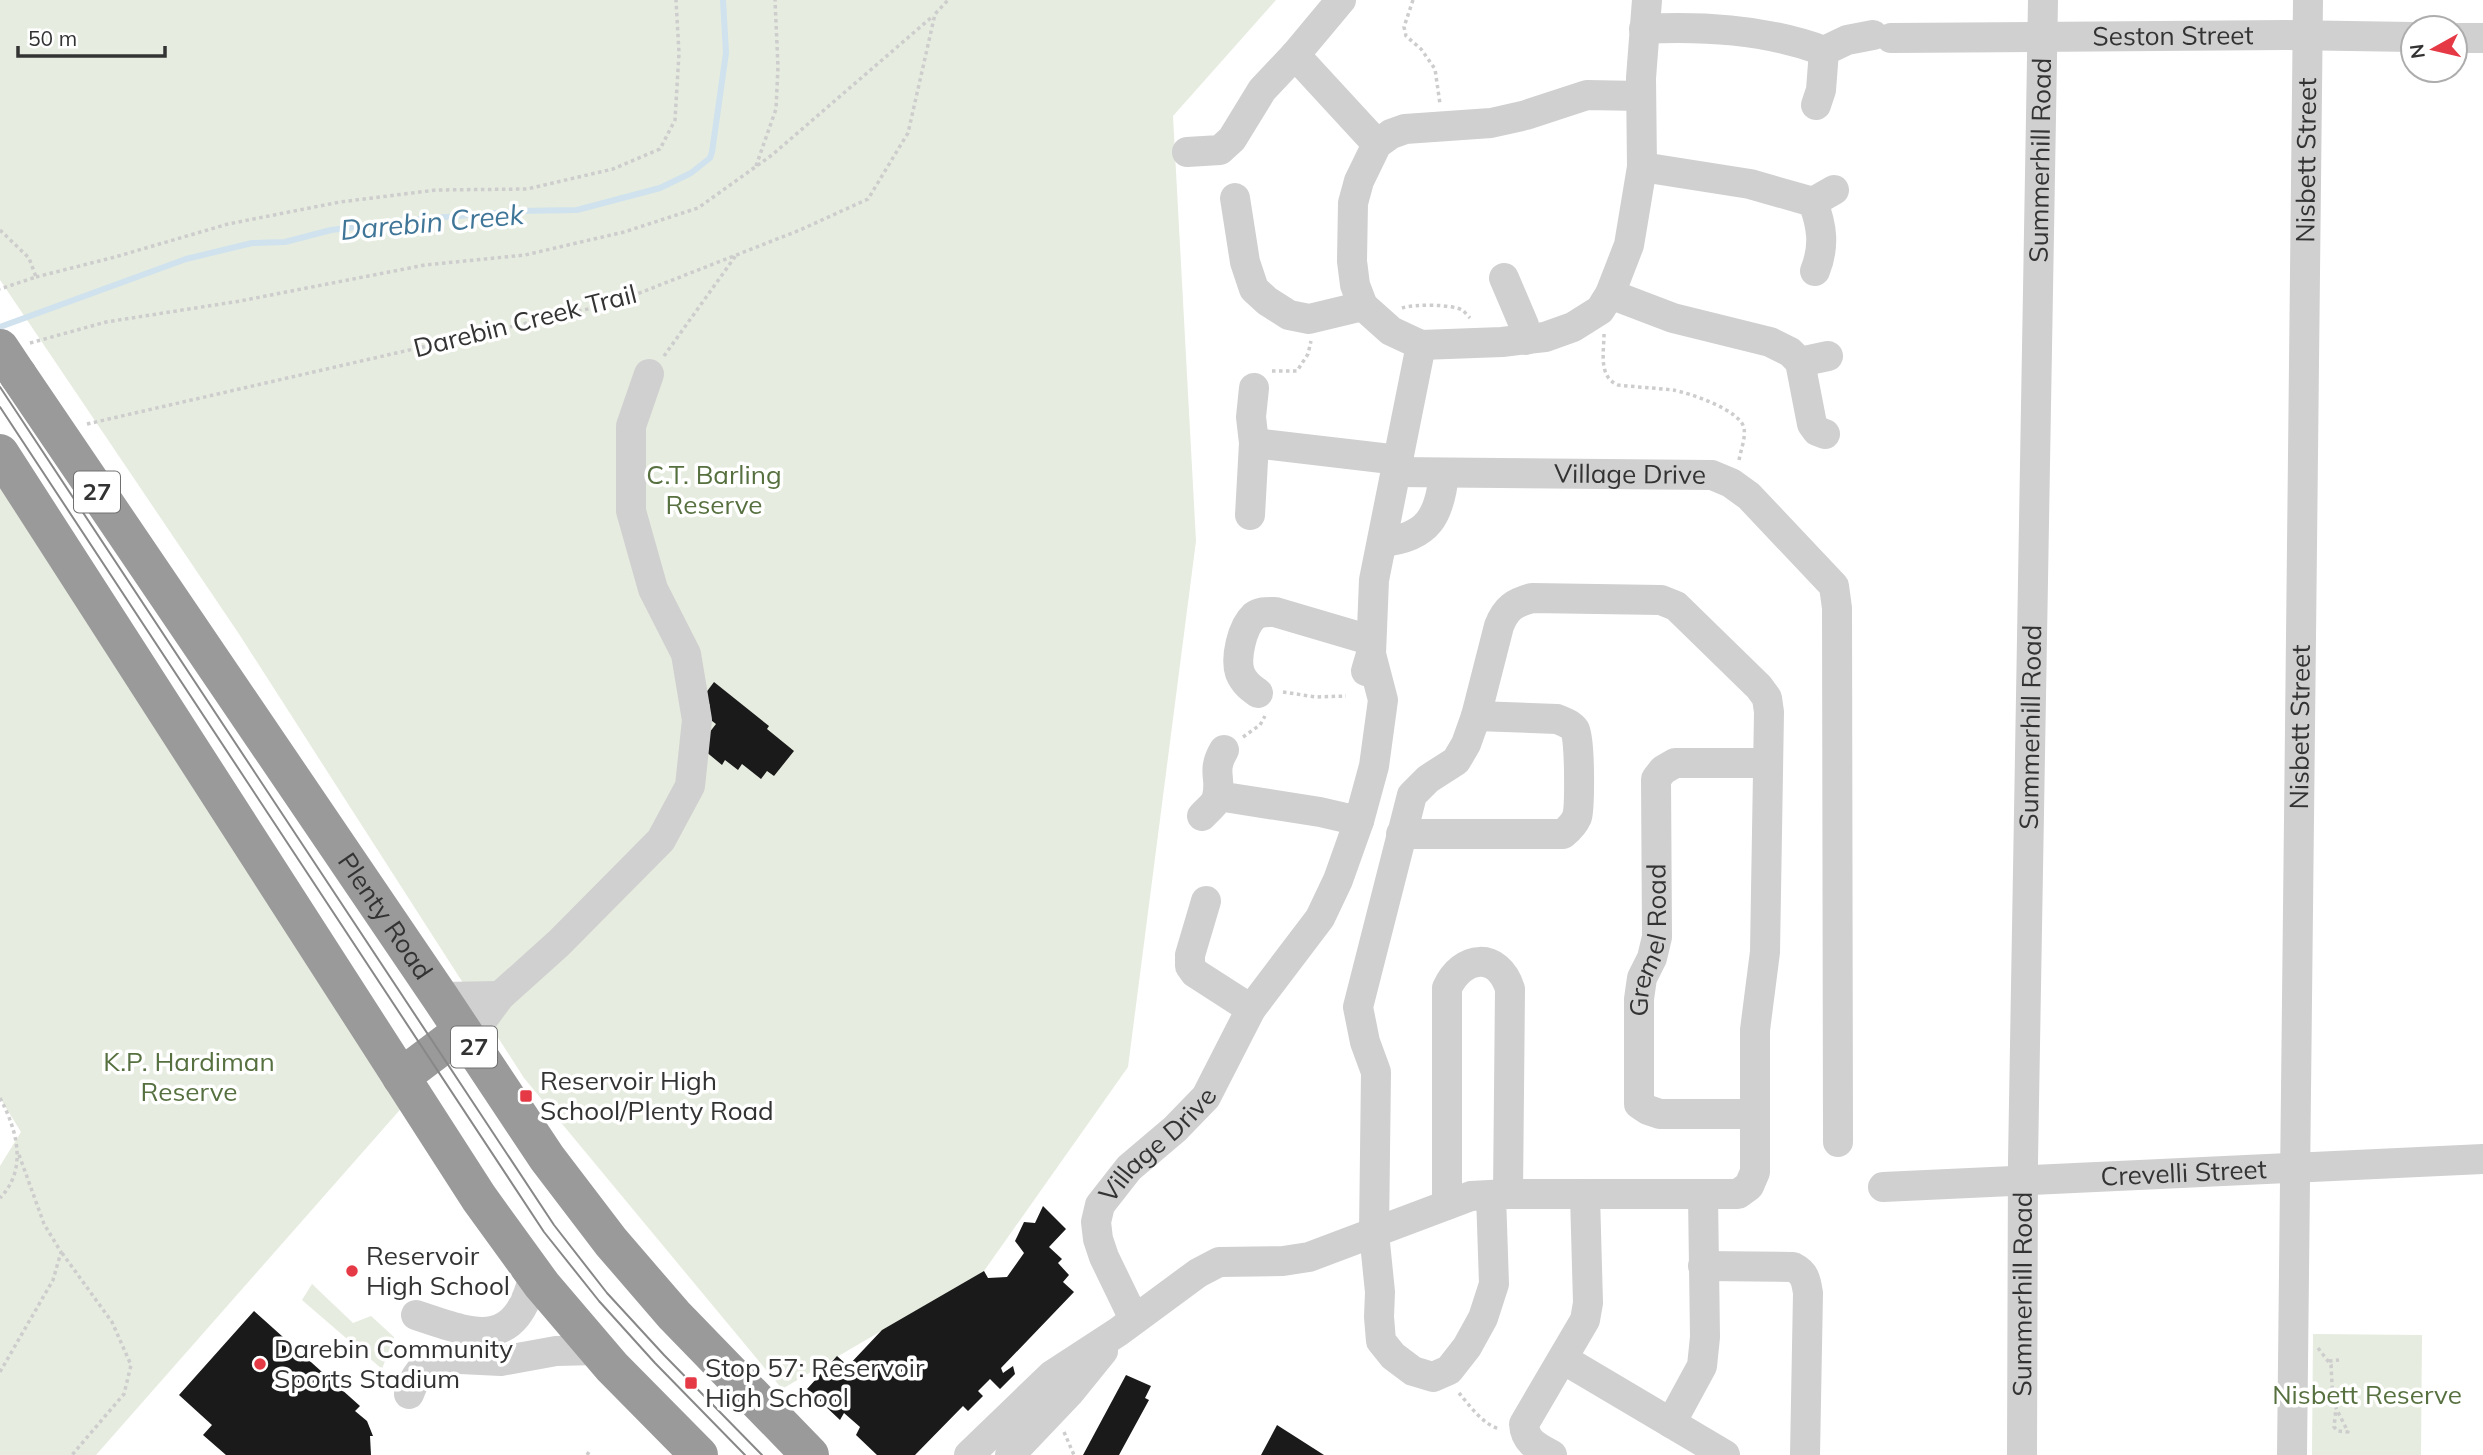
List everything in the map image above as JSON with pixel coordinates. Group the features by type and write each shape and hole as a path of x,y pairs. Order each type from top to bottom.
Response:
{"highway":[{"name":"Plenty Road","path":"15,356 547,1158 611,1242 674,1315 810,1455"},
{"name":"27","path":"0,453 479,1198 534,1275 612,1367 699,1455"},
{"path":"401,1077 466,1037"}],"street":[{"path":"1187,152 1220,149 1232,139 1262,90 1341,0"},
{"name":"Summerhill Road","path":"2022,1455 2023,1181 2043,0"},
{"name":"Nisbett Street","path":"2292,1455 2308,0"},
{"path":"1641,96 1587,95 1526,115 1491,123 1405,129 1391,134 1377,144 1359,181 1353,203 1352,261 1355,285 1373,315 1391,331 1421,345 1526,340 1545,337 1573,327 1603,304 1629,245 1642,167 1641,96 1645,15 1685,27 1784,39 1824,51 1821,90 1816,106"},
{"name":"Seston Street","path":"1824,51 1847,40 1882,37 2399,37"},
{"path":"1295,55 1377,144"},
{"path":"1642,167 1824,196 1821,257 1815,271"},
{"path":"1235,198 1245,262 1254,289 1266,301 1289,315 1315,318 1373,315"},
{"path":"1504,278 1524,325 1526,340"},
{"path":"1603,304 1770,342 1790,352 1814,359 1812,424 1817,431 1825,434"},
{"name":"Village Drive","path":"1126,1326 1098,1238 1096,1222 1100,1205 1129,1168 1175,1129 1206,1097 1251,1009 1320,919 1338,880 1359,821 1374,766 1377,742 1363,706 1362,695 1371,647 1374,580 1421,345"},
{"path":"466,1037 500,996 559,943 661,840 690,786 697,720 686,654 653,589 631,511 631,426 649,374"},
{"path":"1250,515 1254,388"},
{"name":"Village Drive","path":"1254,443 1444,473 1712,475 1731,483 1749,496 1834,586 1837,608 1838,1142"},
{"path":"1382,542 1399,540 1427,527 1437,511 1444,473"},
{"path":"969,1455 1052,1375 1126,1326 1198,1273 1219,1262 1283,1261 1309,1257 1374,1233 1471,1196 1499,1195 1738,1194 1749,1186 1755,1172 1755,1030 1765,952 1767,698 1676,606 1661,600 1532,598 1514,603 1504,613 1499,626 1466,744 1455,761 1428,779 1412,795 1358,1007 1365,1042 1376,1072 1374,1233 1380,1292 1381,1342 1393,1356 1413,1371 1433,1377 1449,1370 1467,1347 1483,1318 1494,1284 1499,1195 1510,989 1506,977 1488,962 1475,962 1461,967 1447,988 1447,1205"},
{"path":"1267,697 1246,684 1240,671 1240,654 1245,632 1253,617 1262,612 1275,612 1371,647"},
{"path":"1401,834 1563,834 1571,827 1577,816 1577,732 1569,724 1557,719 1476,716"},
{"path":"1224,750 1218,761 1210,806 1320,811 1359,821"},
{"name":"Gremel Road","path":"1755,1114 1660,1114 1639,1104 1639,999 1642,978 1653,958 1657,937 1656,779 1663,770 1675,763 1768,763"},
{"path":"1206,901 1190,955 1190,966 1195,973 1251,1009"},
{"path":"440,997 500,996"},
{"name":"Crevelli Street","path":"1883,1187 2483,1159"},
{"path":"1552,1455 1531,1443 1524,1435 1524,1424 1585,1320 1588,1303 1585,1195"},
{"path":"1671,1423 1702,1366 1705,1337 1703,1195"},
{"path":"1703,1266 1793,1267 1800,1270 1806,1278 1805,1455"},
{"path":"416,1315 469,1332 497,1329 508,1324 524,1307 534,1275"},
{"path":"1010,1455 1069,1394 1126,1326"},
{"path":"409,1394 415,1377 426,1363 440,1358 510,1361 546,1352 598,1350"},
{"path":"1563,1359 1725,1455"}],"path":[{"path":"0,289 241,221 340,202 436,190 527,189 625,164 660,149 675,120 679,52 676,0"},
{"path":"755,167 776,109 778,66 775,0"},
{"name":"Darebin Creek Trail","path":"79,425 614,303 800,230 868,199 908,133 935,15 948,0"},
{"path":"1413,0 1404,27 1406,36 1421,49 1435,69 1443,127"},
{"path":"15,356 106,322 240,301 425,265 525,255 624,232 698,208 755,167 935,15"},
{"path":"0,230 29,258 36,278"},
{"path":"649,374 739,253"},
{"path":"1603,304 1603,365 1605,376 1611,383 1685,393 1723,407 1740,420 1744,433 1737,469 1731,483"},
{"path":"1373,315 1409,306 1449,306 1461,309 1469,316 1484,342"},
{"path":"1254,388 1268,371 1290,373 1302,366 1308,354 1315,318"},
{"path":"1224,750 1260,725 1267,697 1346,695"},
{"path":"0,1098 9,1115 18,1152 44,1224 112,1322 131,1365 124,1394 72,1455"},
{"path":"0,1198 11,1186 18,1152"},
{"path":"0,1372 53,1280 61,1252"},
{"path":"2312,1341 2331,1365 2333,1402 2336,1408 2348,1432 2334,1427 2336,1408"},
{"path":"2329,1361 2339,1360"},
{"path":"1442,1373 1473,1410 1493,1427 1524,1435"}],"green space":[{"name":"C.T. Barling Reserve","path":"0,0 1276,0 1173,116 1196,541 1128,1067 984,1271 782,1389 524,1078 239,634 0,280"},
{"name":"K.P. Hardiman Reserve","path":"0,462 413,1095 96,1455 0,1455 0,1166 21,1132 0,1098"},
{"path":"312,1284 353,1323 371,1316 394,1337 382,1369 302,1300"},
{"name":"Nisbett Reserve","path":"2313,1334 2422,1335 2421,1455 2312,1455"}],"building":[{"path":"714,682 769,726 767,729 794,751 774,776 767,771 761,779 742,764 738,770 725,760 722,765 699,746 716,724 703,714 710,705 702,698"},
{"path":"1043,1206 1066,1229 1049,1247 1062,1259 1058,1263 1069,1275 1063,1282 1074,1292 1001,1368 1003,1373 1013,1366 1015,1374 1000,1389 990,1379 978,1391 983,1396 968,1411 963,1406 915,1455 877,1455 856,1435 860,1427 844,1413 840,1420 807,1389 837,1356 848,1366 882,1330 984,1271 988,1278 1007,1277 1024,1253 1015,1241 1024,1222 1035,1223"},
{"name":"Darebin Community Sports Stadium","path":"254,1311 360,1406 355,1411 367,1421 373,1436 370,1436 371,1455 226,1455 203,1435 212,1425 179,1395"},
{"path":"1126,1375 1151,1386 1145,1398 1149,1400 1119,1455 1083,1455"},
{"path":"1277,1425 1324,1455 1261,1455"}],"waterway":[{"name":"Darebin Creek","path":"0,327 186,259 252,243 285,242 331,230 421,219 518,211 577,210 660,188 691,173 710,158 726,53 723,0"}],"tram line":[{"path":"0,387 554,1225 607,1293 762,1455"},
{"path":"0,407 544,1232 599,1301 745,1455"}],"place":[{"name":"Reservoir High School/Plenty Road","path":"526,1096"},
{"name":"Reservoir High School","path":"352,1271"},
{"name":"Darebin Community Sports Stadium","path":"260,1364"},
{"name":"Stop 57: Reservoir High School","path":"691,1383"}]}
